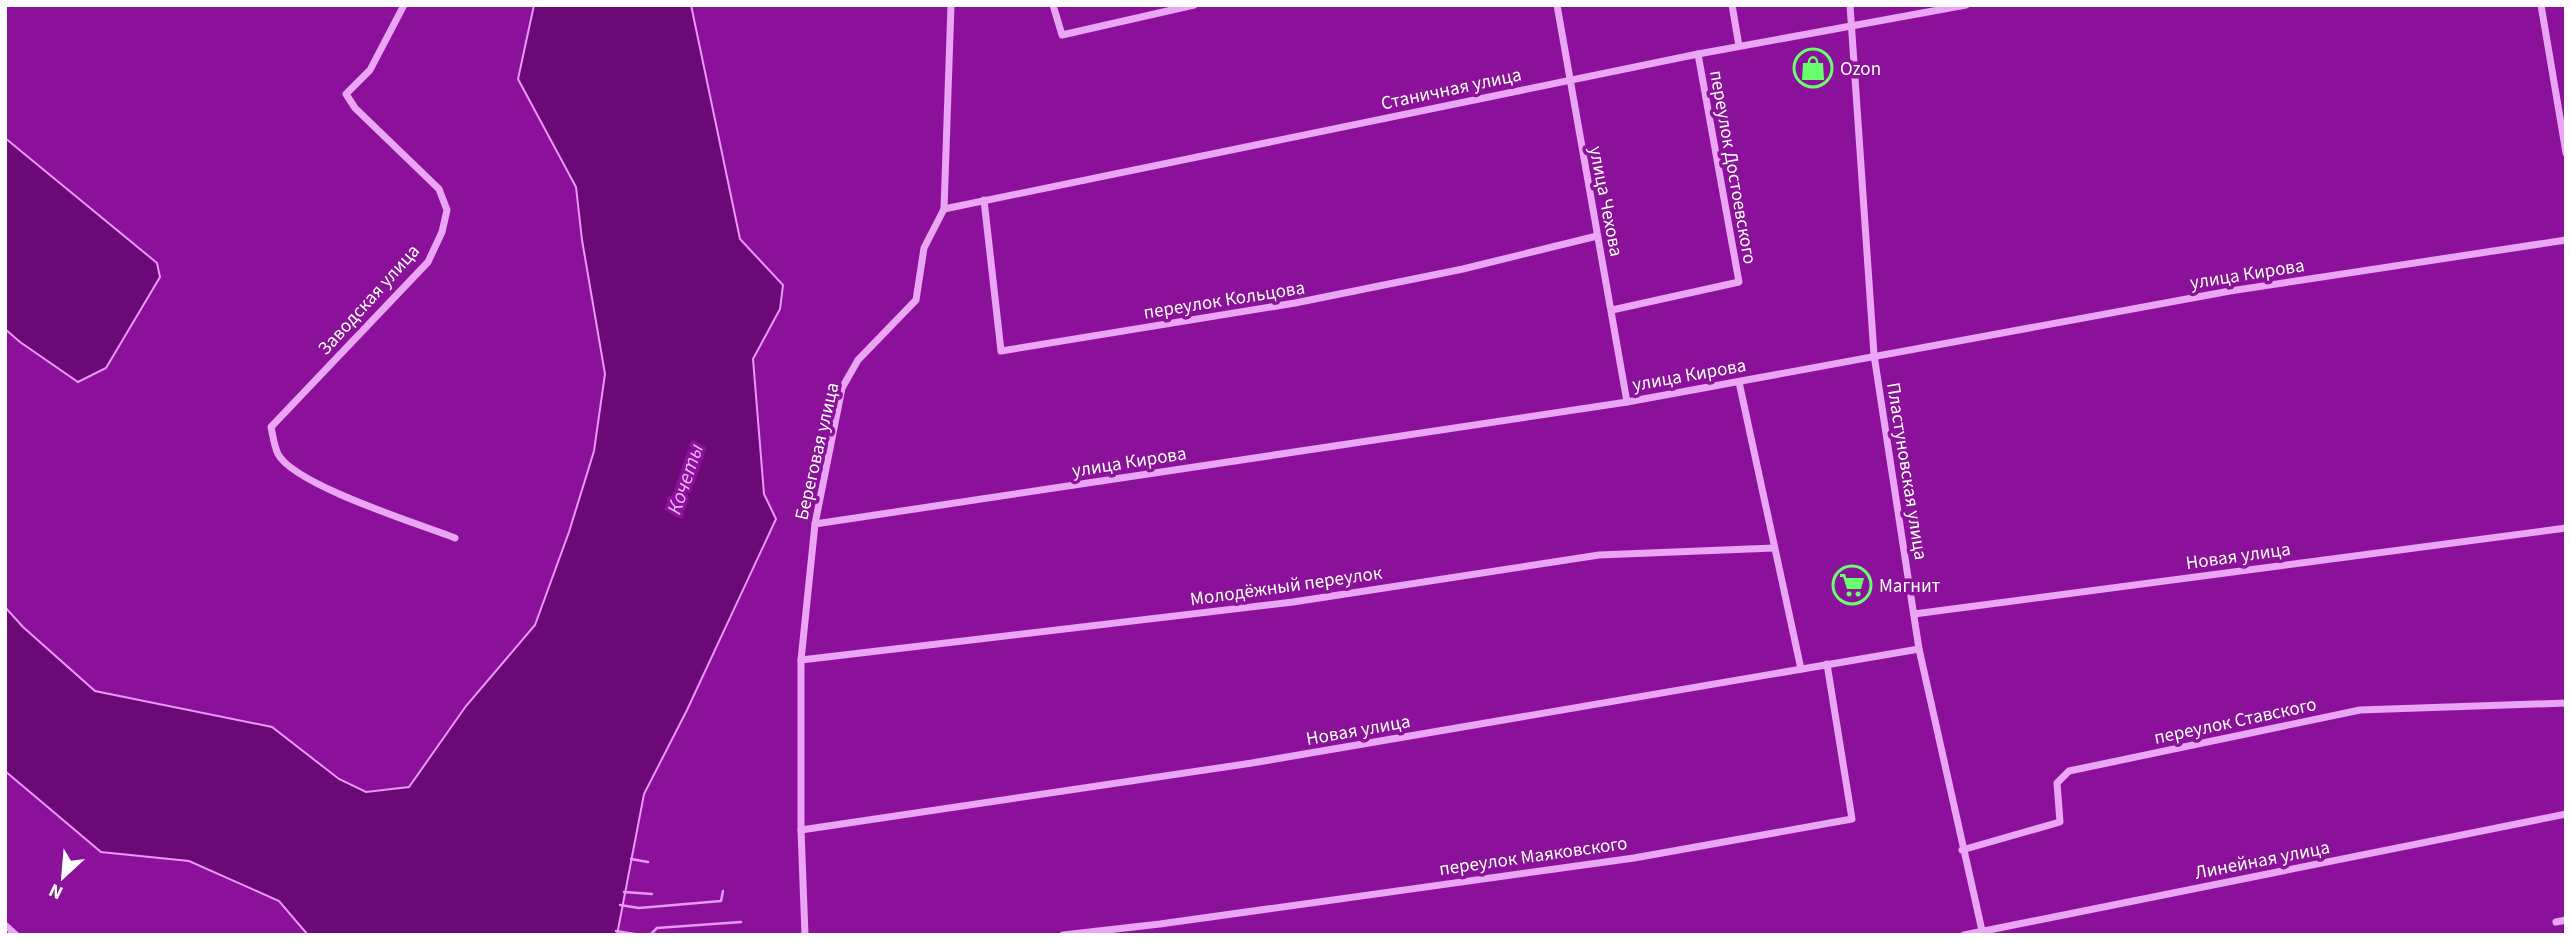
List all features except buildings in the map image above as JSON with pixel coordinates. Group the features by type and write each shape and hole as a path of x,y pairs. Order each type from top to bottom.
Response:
{"street":[{"name":"Заводская улица","path":"404,5 370,70 346,94 355,108 439,189 447,210 442,232 428,262 271,427 279,455 293,471 343,495 455,538"},
{"path":"951,6 960,5"},
{"path":"1053,5 1062,35 1194,5"},
{"name":"улица Чехова","path":"1557,5 1627,402"},
{"path":"1732,5 1739,46"},
{"name":"Пластуновская улица","path":"1850,5 1874,355 1919,649 1982,933"},
{"name":"Станичная улица","path":"944,209 1698,54 1966,5"},
{"path":"2540,5 2566,153"},
{"name":"Береговая улица","path":"806,935 801,830 801,660 815,524 842,388 858,360 916,300 924,248 944,209 951,6"},
{"name":"переулок Достоевского","path":"1612,310 1739,282 1698,54"},
{"name":"переулок Кольцова","path":"984,200 1001,351 1296,303 1463,269 1597,236"},
{"name":"улица Кирова","path":"815,524 1627,402 2230,291 2566,240"},
{"path":"1739,382 1801,669"},
{"name":"Новая улица","path":"1914,614 2566,528"},
{"name":"Молодёжный переулок","path":"801,660 1293,602 1599,555 1774,548"},
{"name":"Новая улица","path":"801,830 1252,763 1919,649"},
{"name":"переулок Маяковского","path":"1063,935 1634,858 1852,819 1827,664"},
{"name":"переулок Ставского","path":"1962,850 2060,822 2057,783 2069,771 2360,710 2566,703"},
{"name":"Линейная улица","path":"1964,935 2566,814"},
{"path":"2556,922 2566,920"},
{"path":"5,925 16,935"}],"water":[{"name":"Кочеты","path":"534,5 691,5 740,239 783,285 780,309 753,359 764,494 776,519 687,710 644,794 617,935 308,935 279,901 189,861 101,852 5,771 5,607 23,627 95,691 272,727 339,779 366,792 409,787 466,706 535,625 569,532 594,451 605,374 582,240 576,187 518,79"},
{"path":"5,138 157,263 160,277 106,368 78,382 5,329"}],"waterway":[{"path":"631,859 648,862"},
{"path":"620,905 639,908 721,901 723,891"},
{"path":"624,892 652,894"},
{"path":"650,935 657,928 741,922"},
{"path":"616,931 641,935"}],"place":[{"name":"Ozon","path":"1813,68"},
{"name":"Магнит","path":"1852,585"}]}
